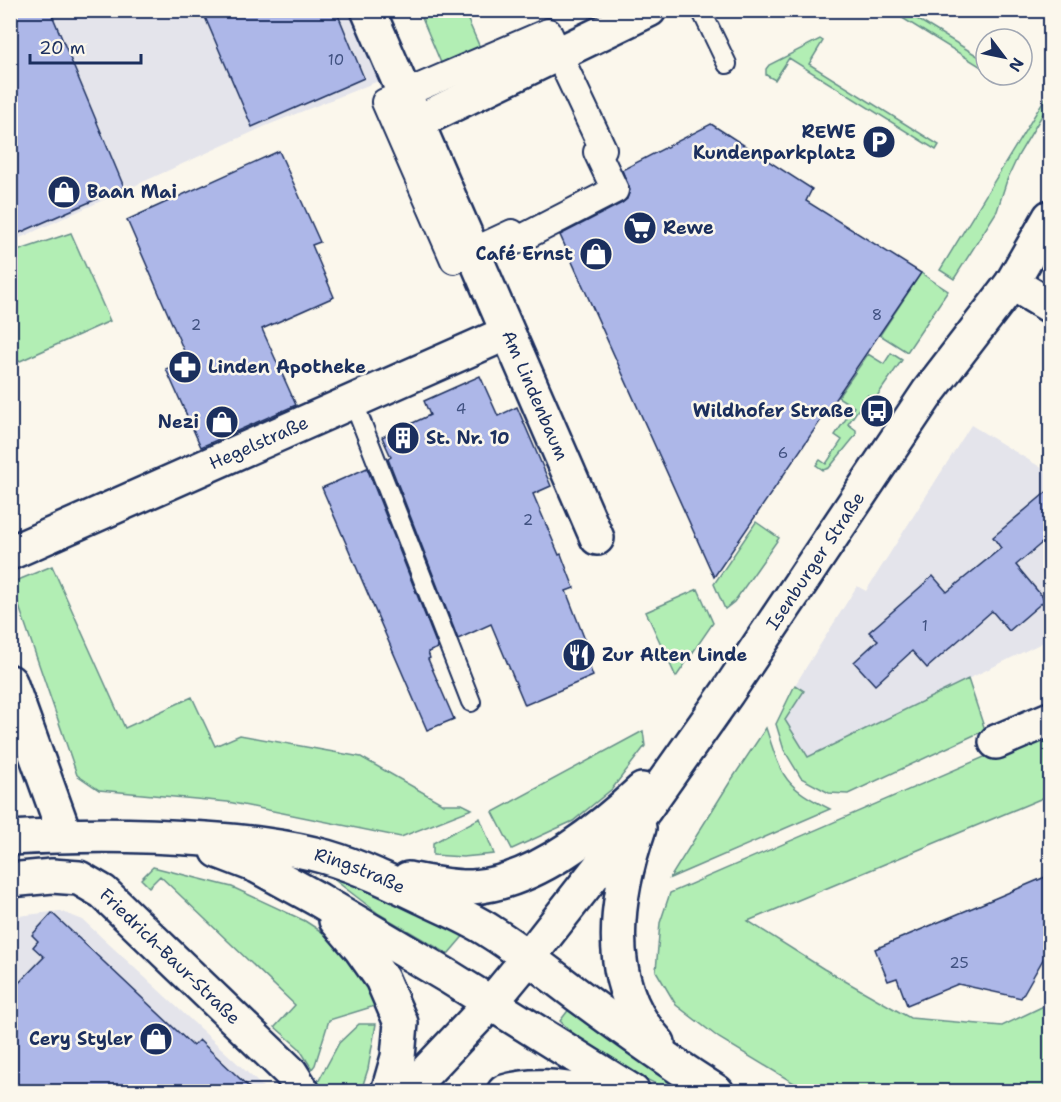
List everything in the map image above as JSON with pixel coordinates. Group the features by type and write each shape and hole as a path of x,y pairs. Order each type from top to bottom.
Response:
{"main road":[{"name":"Am Lindenbaum","path":"368,10 597,538"},
{"path":"409,108 559,55 644,11"},
{"name":"Isenburger Straße","path":"406,1092 491,1003 645,809 707,721 929,391 1011,283 1050,217"},
{"path":"1011,283 1050,306"},
{"name":"Hegelstraße","path":"10,553 507,333"},
{"path":"10,682 65,835"},
{"path":"996,742 1050,718"},
{"path":"370,873 470,887 488,885 534,869 573,846 628,803 651,782 707,721"},
{"path":"645,809 628,858 620,902 617,929 621,969 634,1010 654,1038 686,1073 717,1092"},
{"name":"Ringstraße","path":"10,838 65,835 173,836 243,842 292,849 326,857 370,873 489,930 686,1073"},
{"name":"Ringstraße","path":"173,836 257,866 319,900 491,1003 633,1092"},
{"name":"Friedrich-Baur-Straße","path":"10,880 52,876 79,878 103,892 291,1073 303,1092"},
{"path":"319,900 360,948 382,979 397,1011 400,1023 398,1057 388,1092"},
{"path":"504,1092 534,1086 561,1087 587,1092"}],"street":[{"path":"472,252 512,233 516,241 615,190 597,152 603,149 559,55"}],"lane":[{"path":"701,10 727,64"},
{"path":"353,401 471,702"}],"shaded area":[{"path":"11,11 381,11 406,70 268,125 11,242"},
{"path":"971,425 1050,473 1050,639 808,757 785,720 804,691 795,685 857,586 866,591"},
{"path":"60,911 83,920 265,1091 11,1091 10,917"}],"green space":[{"path":"419,11 464,11 485,59 447,77"},
{"path":"891,11 904,11 974,54 974,63"},
{"path":"820,39 823,41 809,64 939,145 936,150 789,58 775,80 766,75 769,65"},
{"path":"1050,90 1050,102 1019,154 1007,180 997,211 954,279 940,270"},
{"path":"71,233 110,321 11,365 11,253"},
{"path":"921,273 948,291 907,352 880,335"},
{"path":"891,353 902,360 875,399 868,395 848,424 856,430 856,435 829,468 823,470 816,465 820,460 826,464 842,440 835,435 854,407 838,397 868,354 884,364"},
{"path":"756,522 779,538 734,602 725,609 714,584"},
{"path":"52,566 125,728 192,697 215,746 240,735 361,757 443,804 462,804 472,809 401,837 228,802 99,790 77,775 11,583"},
{"path":"698,589 713,623 676,677 646,612"},
{"path":"968,679 985,730 848,794 829,793 801,778 784,750 776,724 795,685 804,691 785,720 808,757"},
{"path":"766,728 776,758 786,778 802,794 830,809 670,878 730,782"},
{"path":"643,731 645,746 612,789 573,821 512,849 493,812"},
{"path":"1042,732 1050,750 1050,795 748,921 824,969 910,1018 1002,1026 1050,1003 1050,1091 807,1091 719,1038 676,1005 656,971 660,923 670,893"},
{"path":"480,818 494,854 463,857 433,855 433,843"},
{"path":"153,867 232,887 305,921 353,952 378,1005 329,1020 312,1069 299,1048 275,1027 295,1005 160,876 149,887 141,879"},
{"path":"338,874 466,933 448,954 379,914 336,881 334,877"},
{"path":"570,1008 673,1084 674,1089 670,1091 612,1061 584,1043 560,1021"},
{"path":"359,1024 376,1024 368,1069 361,1091 320,1091 317,1084 339,1043"}],"building":[{"path":"10,10 50,10 124,187 10,237"},
{"path":"202,10 336,10 364,78 252,127"},
{"path":"711,124 812,189 806,201 921,273 714,577 560,235 627,199 630,190 622,170"},
{"path":"279,151 320,242 312,245 334,297 262,329 296,405 201,447 166,369 188,360 127,220"},
{"path":"480,376 498,416 517,407 551,486 533,494 574,588 566,591 592,658 587,660 593,676 525,705 491,624 458,639 388,459 391,457 382,437 430,415 424,401"},
{"path":"367,468 438,648 428,652 430,658 428,659 454,719 427,730 322,488"},
{"path":"1050,489 1050,536 1016,565 1045,600 1009,631 992,611 927,668 912,651 875,685 854,662 878,640 869,632 933,576 947,592 1001,548 993,537"},
{"path":"1050,875 1050,947 1021,998 958,984 907,1005 897,978 888,981 875,949"},
{"path":"52,913 193,1046 199,1040 254,1092 10,1092 10,992 44,957 33,947 38,941 32,935"}],"place":[{"name":"REWE Kundenparkplatz","path":"879,142"},
{"name":"Baan Mai","path":"64,192"},
{"name":"Rewe","path":"640,228"},
{"name":"Café Ernst","path":"596,254"},
{"name":"Linden Apotheke","path":"185,367"},
{"name":"Wildhofer Straße","path":"877,411"},
{"name":"Nezi","path":"222,422"},
{"name":"St. Nr. 10","path":"403,438"},
{"name":"Zur Alten Linde","path":"579,655"},
{"name":"Cery Styler","path":"156,1039"}]}
